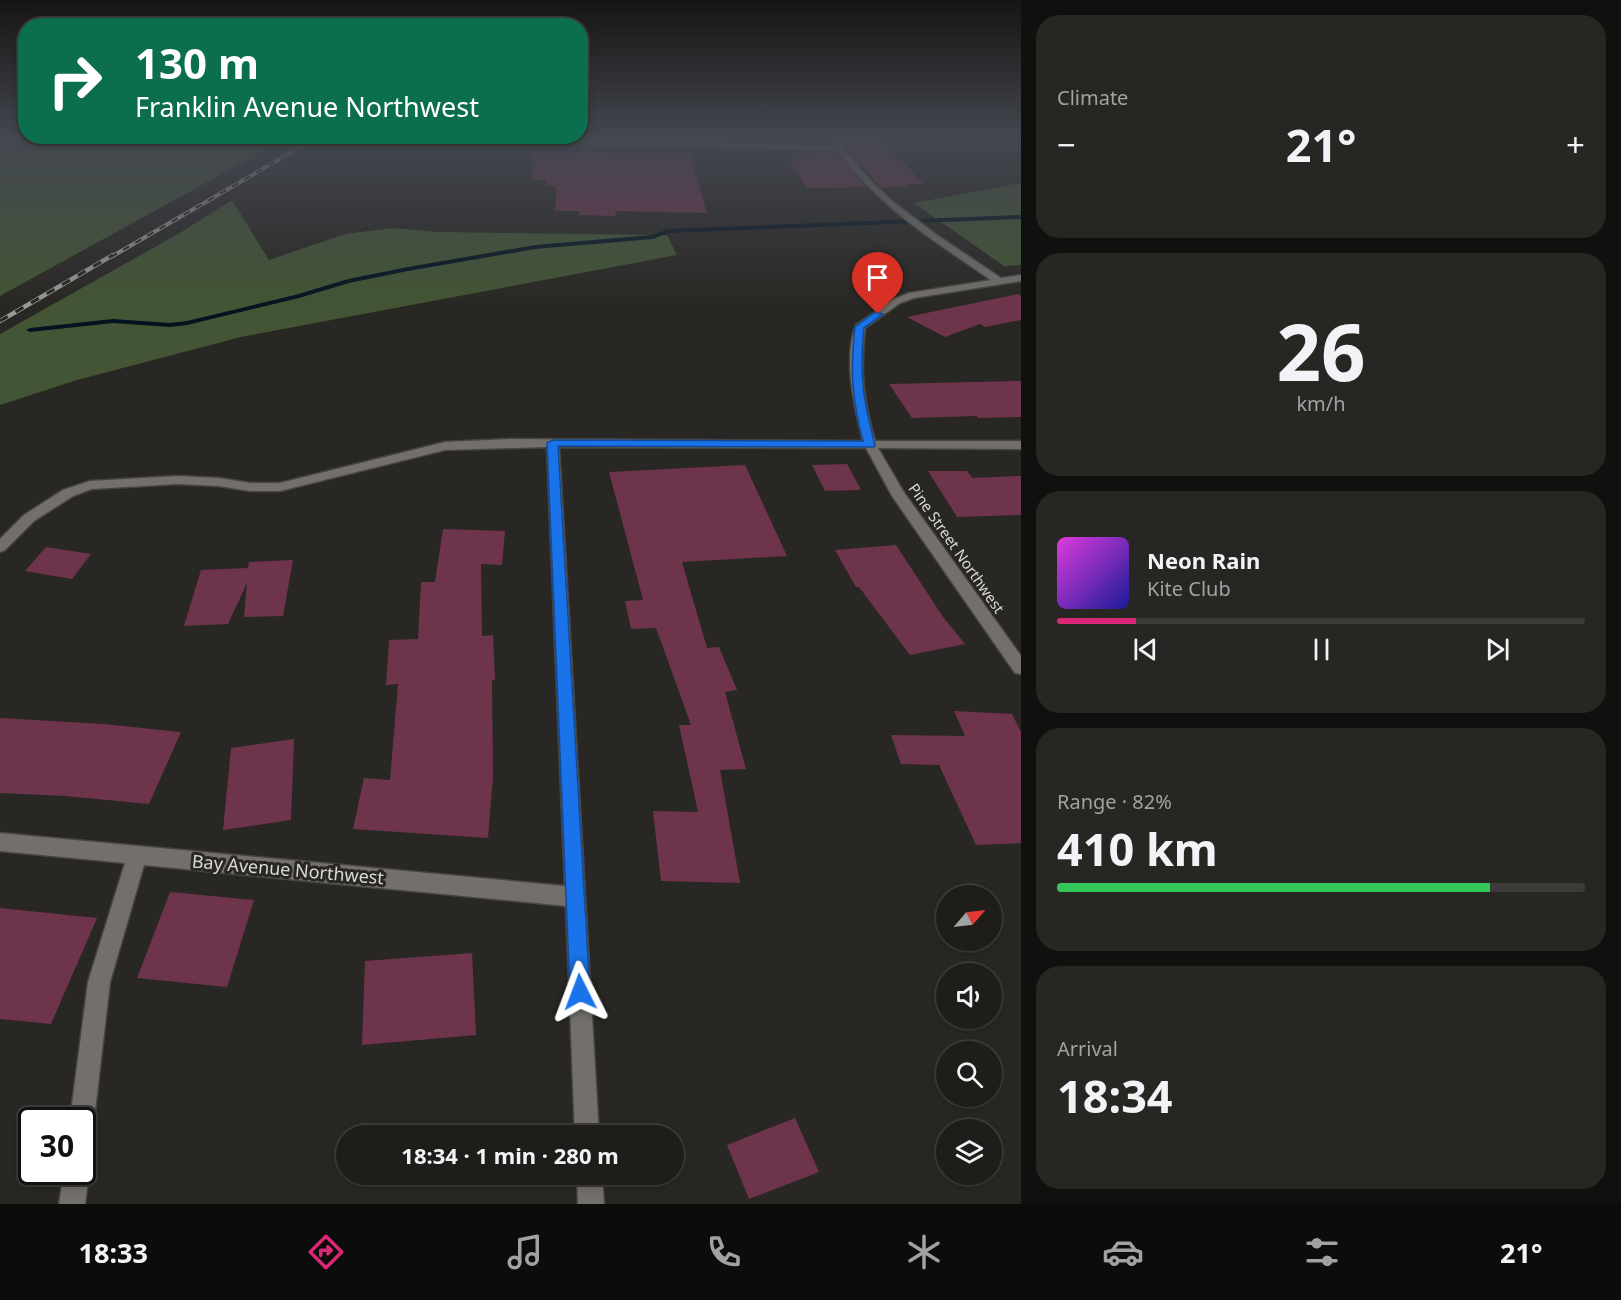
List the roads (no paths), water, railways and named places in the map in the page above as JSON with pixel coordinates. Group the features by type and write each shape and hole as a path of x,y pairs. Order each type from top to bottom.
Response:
{"street":[{"path":"877,194 998,280 1021,278"},
{"name":"Pine Street Northwest","path":"998,280 912,296 897,301 860,327 856,361 859,404 870,445 897,493 1021,668"},
{"path":"553,443 586,1125"},
{"path":"0,547 29,518 68,493 90,485 178,480 219,482 250,487 280,487 445,446 553,443 1021,445"},
{"name":"Bay Avenue Northwest","path":"0,842 575,897"},
{"path":"84,1107 99,982 137,855"},
{"path":"72,1204 74,1185"},
{"path":"590,1185 591,1204"}],"waterway":[{"path":"30,330 113,321 170,325 187,323 297,297 348,281 408,269 535,247 653,237 668,231 1021,217"}],"railway":[{"path":"111,257 219,194"},
{"path":"0,321 113,255"}]}
